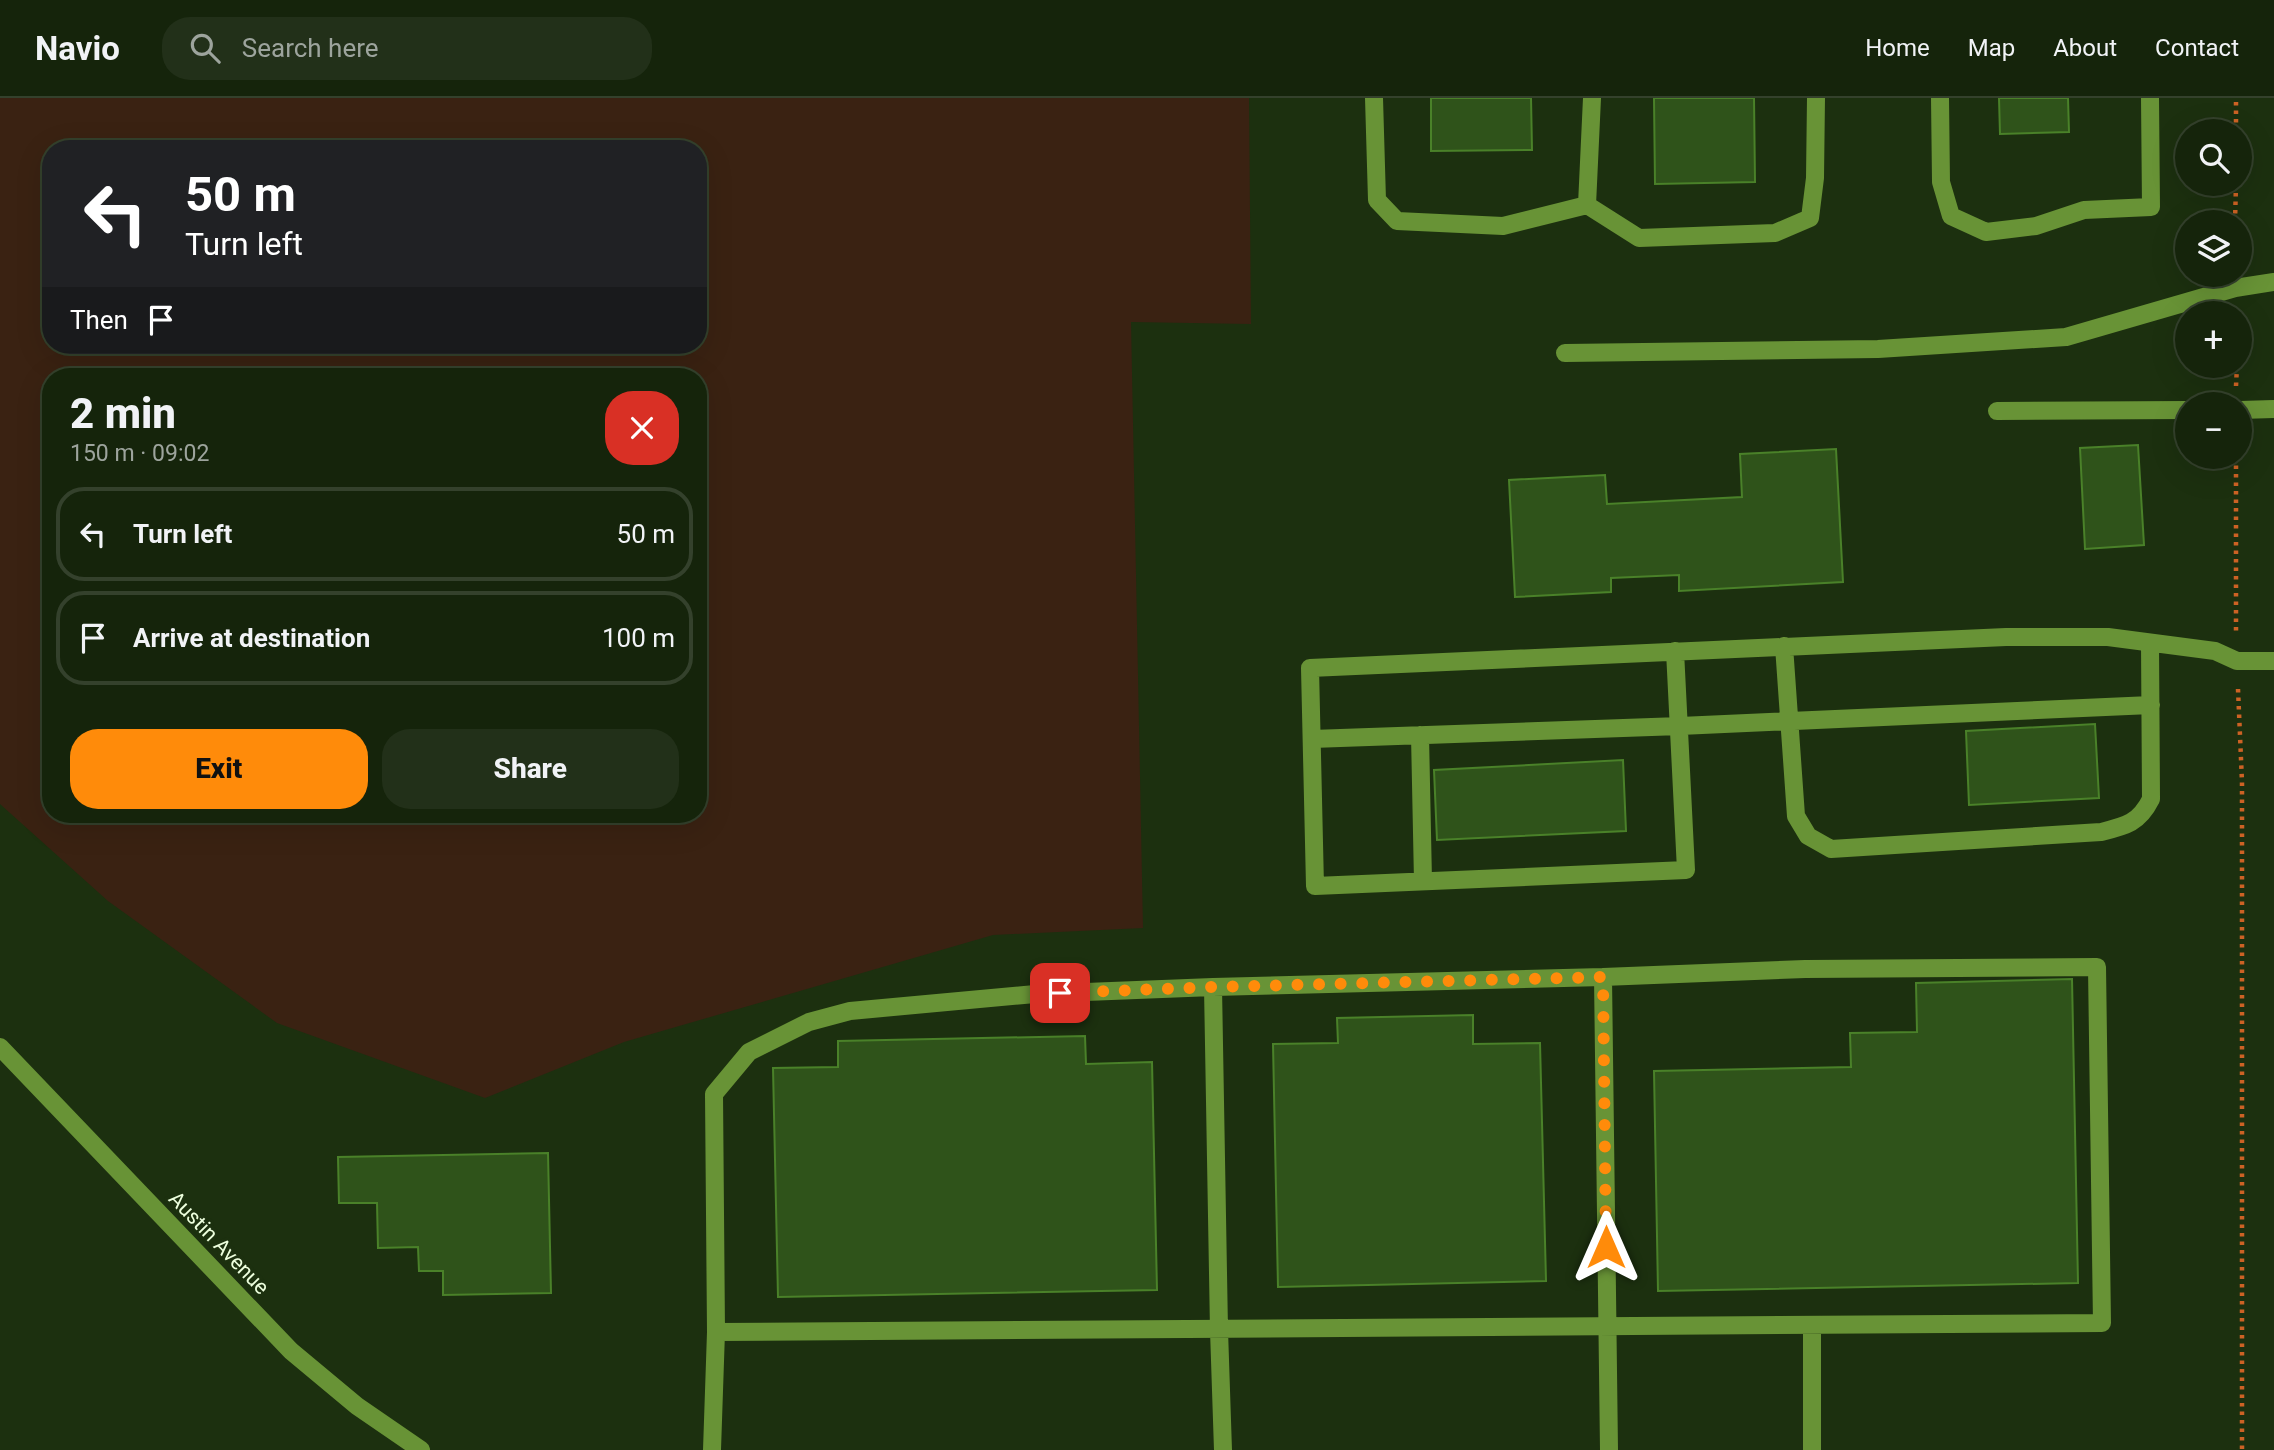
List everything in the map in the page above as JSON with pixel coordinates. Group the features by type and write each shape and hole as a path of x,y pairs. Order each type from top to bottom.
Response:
{"street":[{"path":"1374,98 1377,200 1398,221 1503,226 1587,205 1639,238 1775,233 1810,218 1815,178 1816,98"},
{"path":"1587,205 1592,98"},
{"path":"1940,98 1941,182 1951,216 1986,232 2036,226 2084,210 2151,207 2150,98"},
{"path":"1565,353 1878,349 2066,337 2235,288 2274,282"},
{"path":"2252,410 2274,409"},
{"path":"1997,411 2175,410"},
{"path":"1675,651 1686,870 1314,886 1310,668 1675,651 1784,646 2006,637 2108,637 2215,651 2236,660 2274,661"},
{"path":"1784,646 1796,816 1808,836 1831,849 2101,832 2125,826 2143,814 2151,799 2150,643"},
{"path":"1312,739 1791,722 2151,705"},
{"path":"1420,735 1423,881"},
{"path":"712,1450 716,1332 714,1094 749,1052 809,1022 850,1011 1035,994 1805,969 2097,967 2102,1324 716,1332"},
{"path":"1603,977 1609,1450"},
{"path":"1213,987 1223,1450"},
{"name":"Austin Avenue","path":"0,1047 291,1351 357,1406 421,1450"},
{"path":"1812,1326 1812,1450"}],"path":[{"path":"2236,98 2236,119"},
{"path":"2236,469 2236,660 2242,782 2242,1450"}],"shaded area":[{"path":"0,98 1249,98 1251,324 1131,322 1143,928 993,935 624,1042 485,1098 277,1023 108,901 0,804"}],"building":[{"path":"1431,98 1531,98 1532,150 1431,151"},
{"path":"1654,98 1754,98 1755,182 1655,184"},
{"path":"1999,98 2068,98 2069,132 2000,134"},
{"path":"2138,445 2144,545 2085,549 2080,448"},
{"path":"1836,449 1843,582 1679,591 1679,575 1611,578 1611,592 1515,597 1509,480 1605,475 1607,504 1742,497 1740,454"},
{"path":"2095,724 2099,798 1969,805 1966,731"},
{"path":"1623,760 1626,831 1437,840 1434,770"},
{"path":"2072,979 2078,1283 1658,1291 1654,1071 1851,1067 1850,1033 1917,1032 1916,983"},
{"path":"1473,1015 1473,1044 1540,1043 1546,1281 1278,1287 1273,1044 1338,1043 1337,1018"},
{"path":"1085,1036 1086,1064 1152,1062 1157,1290 778,1297 773,1068 838,1067 838,1041"},
{"path":"548,1153 551,1293 443,1295 443,1271 419,1271 418,1247 378,1248 377,1203 339,1203 338,1157"}],"route":[{"path":"1060,993 1603,977 1606,1247"}]}
